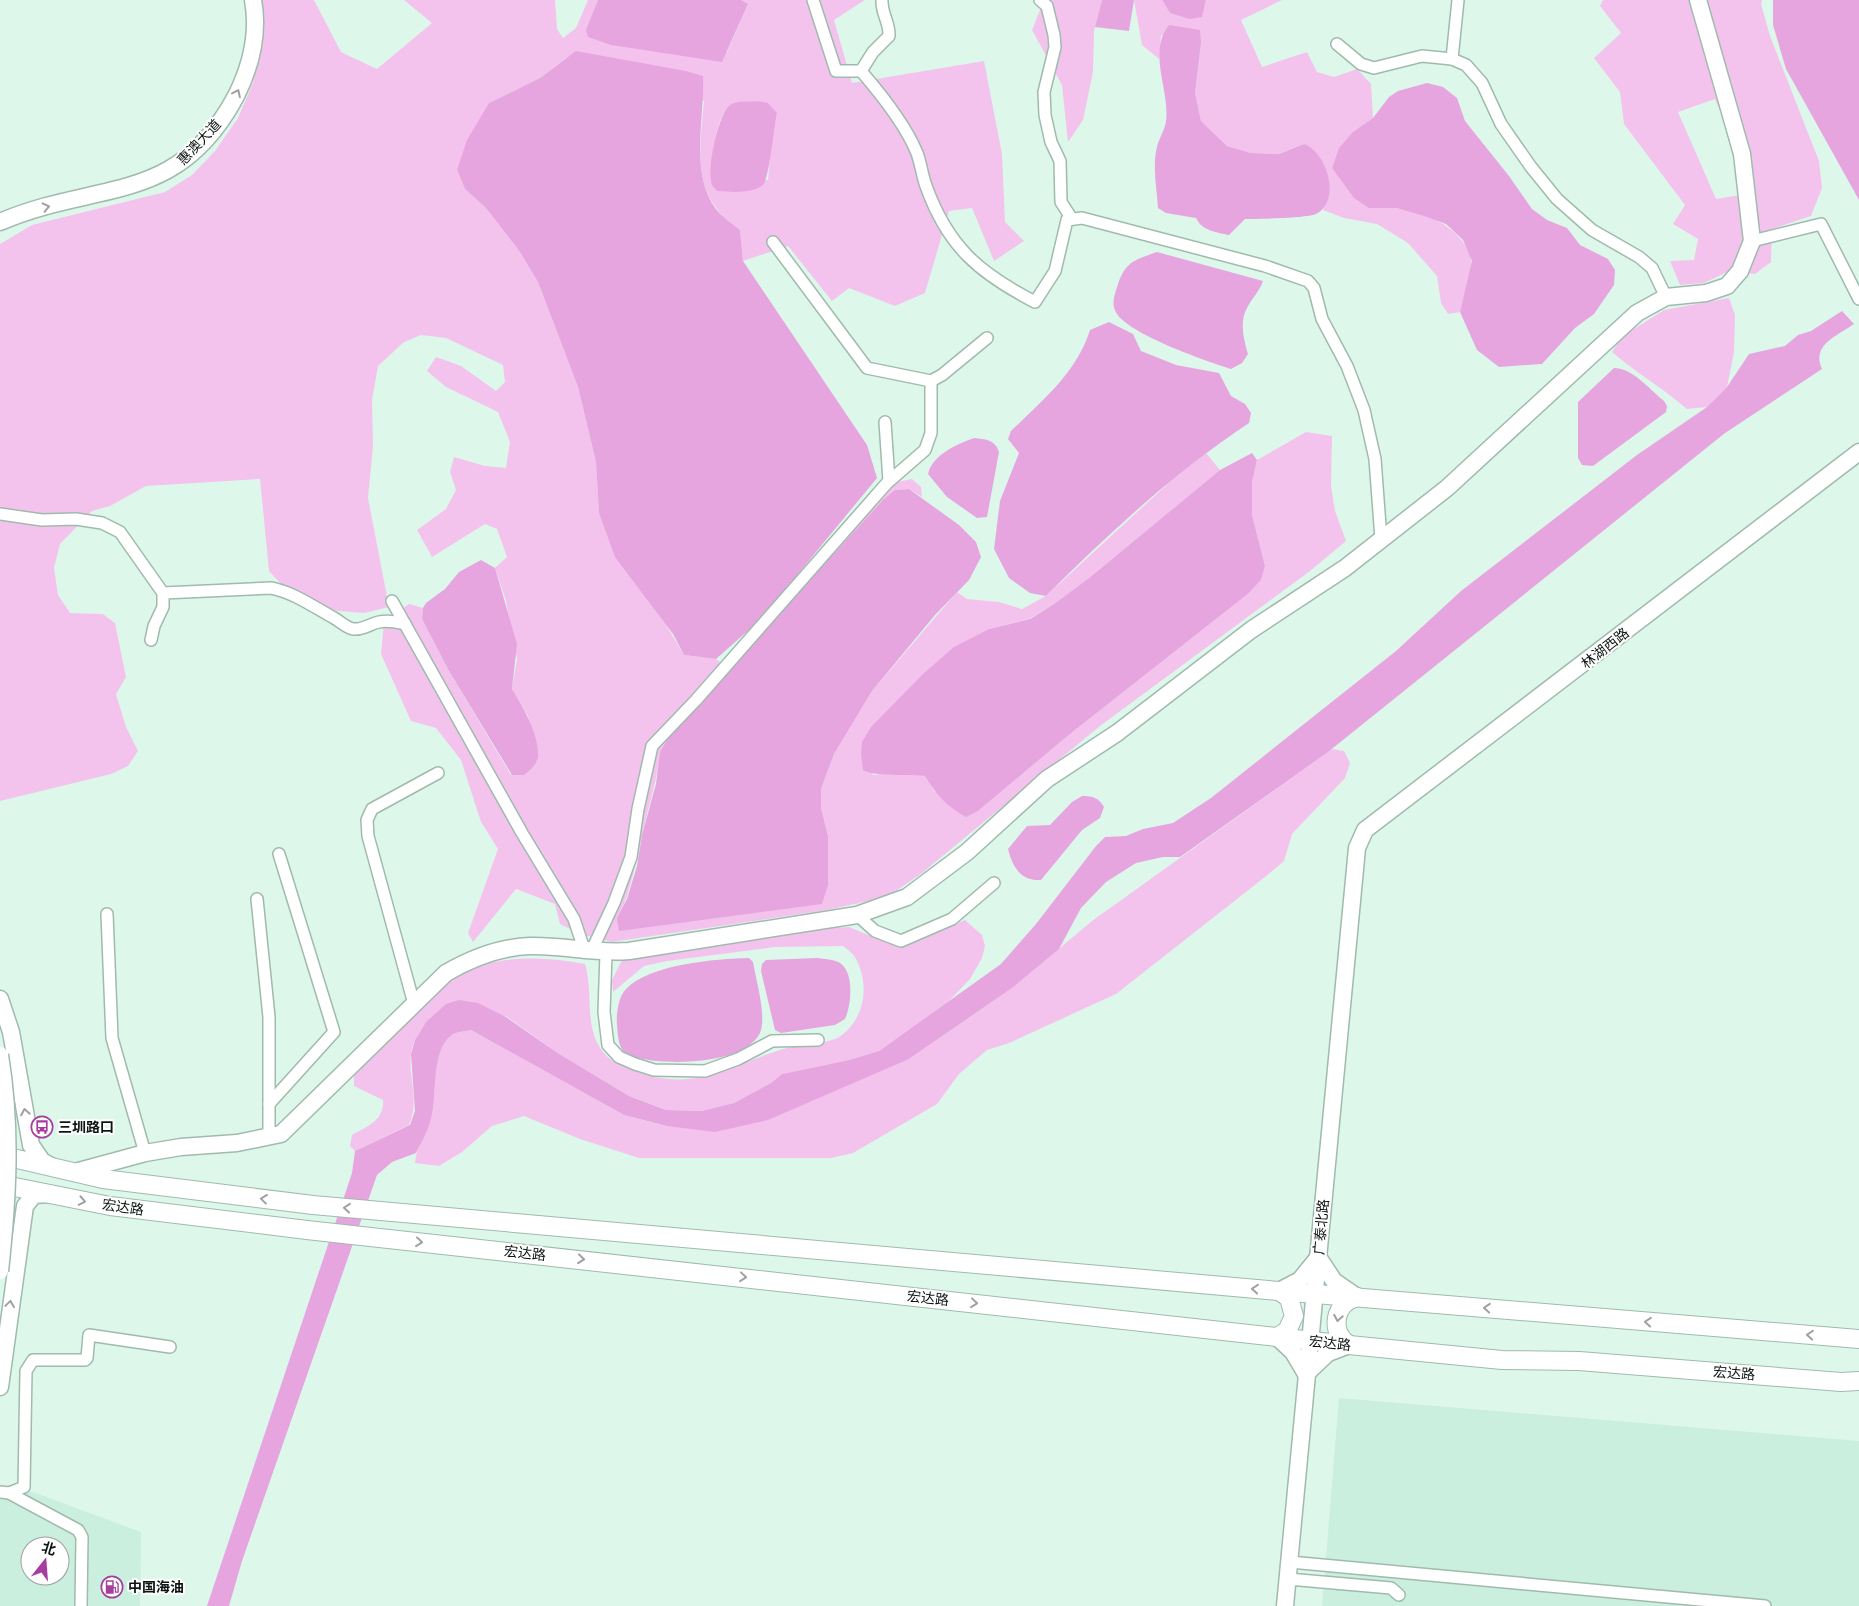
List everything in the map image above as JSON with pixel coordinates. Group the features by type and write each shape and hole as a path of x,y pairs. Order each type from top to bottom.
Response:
{"main road":[{"name":"宏达路","path":"0,1155 103,1179 312,1205 1279,1291 1859,1339"},
{"name":"宏达路","path":"0,1184 110,1206 306,1230 1349,1345 1502,1360 1579,1361 1841,1382 1859,1381"},
{"path":"1277,1337 1287,1331 1294,1316 1289,1298 1279,1291"},
{"path":"1349,1345 1338,1332 1337,1317 1346,1302 1357,1297"}],"street":[{"name":"惠澳大道","path":"0,222 22,212 143,183 176,168 194,152 227,112 238,91 255,43 253,0"},
{"path":"813,0 836,71 862,71"},
{"path":"862,71 873,52 889,36 890,26 882,7 882,0"},
{"path":"1040,0 1047,6 1055,48 1044,92 1045,115 1051,142 1060,161 1061,202 1072,219"},
{"path":"1452,59 1458,0"},
{"path":"75,1172 145,1153 269,1138 281,1134 446,973 467,961 490,953 529,946 594,952 857,915 908,897 967,852 1047,779 1117,733 1251,630 1344,568 1447,488 1637,313 1666,296 1706,293 1726,286 1740,271 1752,241 1742,154 1698,0"},
{"path":"1336,44 1362,64 1374,68 1422,56 1452,59 1466,65 1482,83 1501,124 1531,168 1557,199 1592,230 1639,257 1652,268 1666,296"},
{"path":"862,71 884,98 916,152 926,186 936,209 961,251 974,264 1035,302 1055,271 1067,220 1082,218 1265,266 1308,281 1314,288 1322,319 1347,366 1364,410 1375,459 1381,539"},
{"path":"1752,241 1821,224 1859,298"},
{"path":"773,242 867,368 931,381 942,375 987,338"},
{"path":"594,952 631,857 638,809 652,746 696,700 890,480 925,450 931,433 931,381"},
{"path":"885,422 890,480"},
{"name":"林湖西路","path":"1357,848 1365,830 1859,452"},
{"path":"0,514 42,520 76,519 102,523 120,532 163,593 163,607 154,626 151,640"},
{"path":"163,593 271,588 283,590 336,619 345,626 354,629 363,629 378,622 394,621 405,624"},
{"path":"392,601 522,833 594,952 608,1045 619,1057 654,1070 705,1071 738,1059 772,1041 818,1040"},
{"path":"414,1004 368,836 366,820 372,809 438,773"},
{"name":"广泰北路","path":"1285,1606 1357,848"},
{"path":"269,1104 334,1032 279,854"},
{"path":"857,915 875,931 892,940 902,941 952,919 994,883"},
{"path":"257,899 269,1017 269,1138"},
{"path":"107,914 112,1038 145,1153"},
{"path":"0,999 11,1032 31,1145 42,1161 54,1167"},
{"path":"0,1055 8,1114 9,1151 0,1271"},
{"path":"0,1387 25,1206 34,1195 48,1194"},
{"path":"1279,1291 1300,1280 1318,1257 1334,1281 1357,1297"},
{"path":"5,1492 24,1487 26,1370 28,1364 33,1360 84,1360 87,1358 88,1336 170,1347"},
{"path":"1277,1337 1293,1352 1306,1374 1328,1353 1349,1345"},
{"path":"5,1492 78,1530 82,1537 81,1606"},
{"path":"1290,1562 1765,1606"},
{"path":"1288,1579 1391,1588 1399,1595"}],"shaded area":[{"path":"258,0 314,0 341,52 377,69 432,23 404,0 555,0 557,29 563,38 576,28 588,0 598,0 587,30 727,52 748,4 741,0 865,0 834,20 852,83 984,61 1002,154 1005,222 1024,241 994,261 972,208 949,211 925,293 895,306 849,288 832,301 788,246 743,261 740,230 719,212 704,185 700,143 704,101 566,58 540,78 489,103 457,170 465,189 486,208 520,252 538,282 578,387 596,462 599,513 684,655 716,659 724,665 892,483 912,479 921,487 922,497 909,489 895,490 660,752 655,785 632,878 618,918 828,885 828,836 821,808 821,789 834,754 872,691 957,592 967,599 999,602 1022,609 1046,596 1173,479 1206,453 1220,470 1089,578 1054,604 1029,619 989,629 872,775 906,773 926,776 934,791 978,811 1070,734 1249,593 1261,580 1265,566 1252,515 1252,482 1257,460 1306,432 1332,436 1331,486 1335,511 1346,541 1310,571 1100,726 922,873 887,897 827,910 612,942 580,934 560,924 555,904 516,889 473,942 468,933 498,849 481,822 461,760 436,728 411,721 381,654 384,622 409,604 423,608 422,619 449,671 511,775 535,744 528,716 512,689 517,659 506,601 495,568 507,557 497,529 485,524 432,557 417,530 446,509 456,490 450,472 454,457 485,466 506,468 510,442 498,412 446,387 427,371 436,357 461,366 496,391 505,382 503,365 446,338 421,335 404,342 378,366 372,400 373,446 368,498 389,607 364,613 327,610 281,584 269,571 260,479 146,486 110,506 92,511 60,544 54,568 58,595 70,613 103,614 115,623 126,677 116,694 126,727 138,751 128,766 111,774 0,801 0,244 32,225 165,192 192,175 215,151 238,118 253,83 259,49","holes":["758,101 777,113 771,143 768,180 711,170 718,126 725,111 730,106 740,102"]},
{"path":"598,0 741,0 748,4 722,62 611,45 588,37 586,30"},
{"path":"1044,0 1102,0 1094,31 1093,72 1083,120 1068,142 1062,85 1032,30"},
{"path":"1102,0 1134,0 1129,31 1095,27"},
{"path":"1134,0 1162,0 1170,13 1202,17 1206,0 1282,0 1241,20 1262,67 1307,52 1317,72 1334,77 1357,69 1371,84 1373,118 1347,139 1339,151 1332,168 1369,208 1396,208 1419,213 1441,223 1452,230 1460,239 1467,248 1472,263 1460,312 1448,314 1441,303 1437,276 1408,243 1377,224 1344,218 1323,210 1329,196 1304,144 1279,154 1251,153 1227,146 1201,121 1195,93 1201,43 1161,35 1159,59 1142,45"},
{"path":"1162,0 1206,0 1202,17 1190,19 1170,13"},
{"path":"1603,0 1762,0 1761,4 1770,36 1819,161 1822,188 1811,216 1772,229 1771,262 1755,274 1727,272 1704,283 1680,285 1670,261 1694,260 1698,239 1673,224 1685,205 1624,124 1620,92 1594,58 1621,33 1600,6","holes":["1715,99 1733,142 1740,195 1716,199 1678,112"]},
{"path":"1773,0 1859,0 1859,200 1786,69 1773,25"},
{"path":"1169,25 1200,30 1201,43 1195,93 1201,121 1227,146 1251,153 1279,154 1304,144 1312,149 1325,166 1328,177 1330,188 1324,208 1311,215 1245,219 1229,235 1214,232 1202,226 1196,218 1166,213 1158,208 1155,162 1158,144 1166,121 1165,96 1159,59 1163,36"},
{"path":"576,51 686,71 703,76 700,145 703,179 708,195 718,212 740,230 743,261 867,445 877,478 760,620 716,659 684,655 673,634 615,557 599,513 596,462 578,387 538,282 520,252 486,208 465,189 457,170 467,140 489,103 540,78"},
{"path":"1427,83 1443,87 1457,98 1465,121 1509,176 1532,209 1547,220 1567,228 1580,245 1608,259 1615,270 1614,285 1594,314 1575,328 1542,364 1499,367 1477,350 1460,312 1472,261 1463,240 1446,224 1397,208 1369,208 1354,198 1332,168 1339,148 1353,132 1373,118 1389,97 1398,91"},
{"path":"758,101 768,103 777,113 765,181 763,185 753,190 717,191 712,185 711,168 714,143 721,119 733,103"},
{"path":"1157,252 1263,281 1249,304 1243,319 1243,331 1248,354 1242,363 1231,369 1188,354 1137,330 1117,314 1114,299 1124,270 1132,262"},
{"path":"1729,298 1735,315 1734,352 1727,387 1707,407 1687,409 1612,352 1623,336 1664,310"},
{"path":"1842,311 1854,324 1827,342 1823,347 1820,354 1822,369 1725,433 1328,752 1180,857 1163,857 1136,863 1106,882 1081,908 1059,949 1012,988 909,1059 768,1120 715,1132 667,1126 624,1115 471,1030 453,1034 441,1049 436,1072 432,1115 416,1153 392,1162 377,1175 242,1561 229,1606 207,1606 352,1173 355,1151 410,1125 415,1111 411,1054 415,1040 426,1022 446,1004 459,1000 478,1003 506,1017 556,1052 629,1096 666,1110 701,1111 734,1103 771,1083 782,1074 849,1060 879,1051 1001,964 1036,924 1105,837 1126,836 1143,829 1173,823 1211,798 1396,651 1461,591 1637,455 1707,407 1727,387 1749,354 1785,346 1798,335 1811,331"},
{"path":"1109,322 1133,334 1141,351 1176,365 1219,373 1231,396 1245,404 1251,413 1249,423 1195,462 1143,504 1046,596 1030,593 1009,578 994,549 1000,501 1019,453 1008,439 1011,431 1046,397 1067,373 1077,359 1090,330"},
{"path":"1614,368 1628,372 1641,380 1664,401 1667,406 1666,412 1593,466 1582,465 1578,458 1578,402"},
{"path":"974,438 989,441 995,445 999,452 987,517 977,518 947,497 928,474 934,461 946,451"},
{"path":"1252,453 1257,460 1252,482 1252,515 1265,566 1261,580 1249,593 1070,734 978,811 966,817 943,800 925,776 885,775 863,770 862,742 871,727 923,674 954,647 989,629 1030,619 1054,604 1089,578 1220,470"},
{"path":"909,489 959,525 976,542 981,557 969,580 935,615 872,691 834,754 821,789 821,808 828,836 828,885 822,904 619,931 617,918 627,899 637,866 642,835 656,784 660,752 672,732 884,499 895,490"},
{"path":"481,560 495,568 517,644 512,689 530,721 538,748 536,762 524,775 512,775 449,671 422,619 423,608 426,603 445,589 459,572"},
{"path":"1332,749 1344,751 1350,763 1345,778 1292,834 1284,861 1116,994 1009,1043 987,1050 959,1074 937,1104 853,1153 831,1158 639,1158 580,1139 524,1116 492,1126 462,1152 439,1166 415,1163 417,1151 432,1116 436,1072 441,1050 445,1041 452,1034 459,1032 471,1030 624,1115 667,1126 909,1059 1012,988 1092,921"},
{"path":"1082,796 1089,796 1100,801 1104,807 1100,818 1082,830 1041,880 1034,880 1023,876 1012,862 1008,849 1027,826 1050,825 1072,802"},
{"path":"965,920 982,935 985,946 982,958 970,979 948,1002 879,1051 849,1060 782,1074 771,1083 734,1103 701,1111 666,1110 629,1096 556,1052 506,1016 426,1022 412,1050 414,1106 409,1125 355,1151 350,1146 352,1135 374,1122 383,1107 383,1100 354,1086 354,1075 447,983 462,973 496,962 513,959 550,959 585,964 588,975 593,1031 597,1042 606,1056 622,1066 656,1077 692,1079 726,1070 780,1050 839,1037 855,1021 864,991 863,980 855,957 843,946 776,947 667,961 644,966 613,992 612,980 622,960 654,951 811,929 849,927 890,944 904,946"},
{"path":"749,958 753,962 762,1018 760,1033 752,1043 739,1051 724,1056 689,1062 634,1058 625,1053 619,1042 617,1021 618,1006 626,989 637,981 666,968 684,964"},
{"path":"829,959 840,963 848,974 850,998 845,1019 835,1025 781,1033 775,1030 761,971 762,964 766,960"},
{"path":"1339,1398 1859,1441 1859,1606 1322,1606"},
{"path":"0,1488 33,1492 141,1532 140,1606 0,1606"}],"place":[{"name":"三圳路口","path":"42,1127"},
{"name":"中国海油","path":"112,1587"}]}
